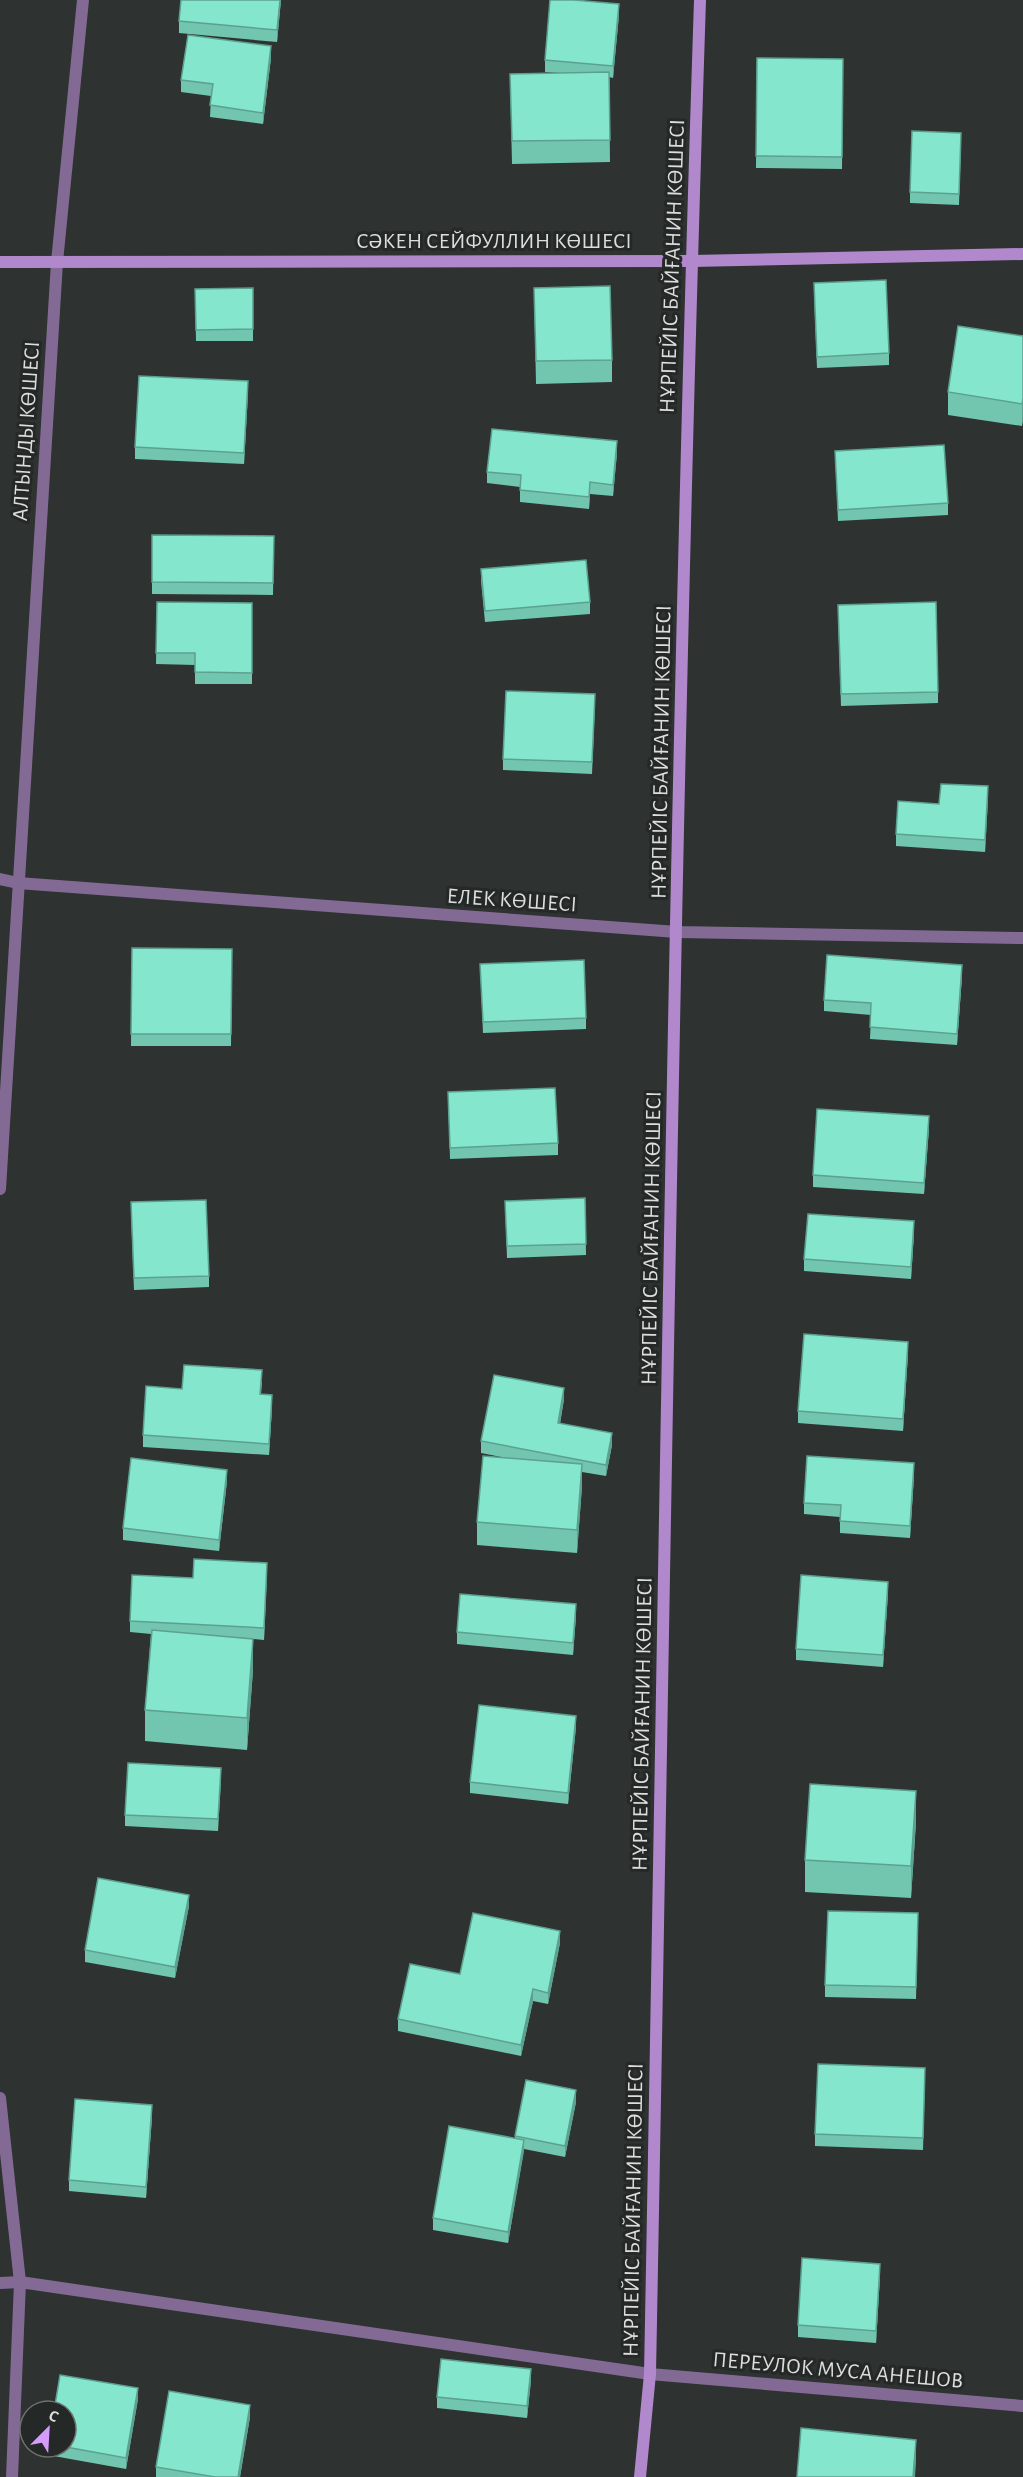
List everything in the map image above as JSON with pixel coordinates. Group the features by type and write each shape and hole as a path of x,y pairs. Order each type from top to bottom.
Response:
{"street":[{"name":"АЛТЫНДЫ КӨШЕСІ","path":"0,1189 57,262 83,0"},
{"name":"НҰРПЕЙІС БАЙҒАНИН КӨШЕСІ","path":"640,2477 650,2374 677,932 700,0"},
{"name":"СӘКЕН СЕЙФУЛЛИН КӨШЕСІ","path":"0,262 692,261 1023,254"},
{"name":"ЕЛЕК КӨШЕСІ","path":"0,879 18,883 677,932 1023,938"},
{"path":"0,2098 20,2282 12,2477"},
{"name":"ПЕРЕУЛОК МУСА АНЕШОВ","path":"0,2283 20,2282 650,2374 1023,2406"}],"building":[{"path":"181,0 280,0 277,30 179,21"},
{"path":"550,0 619,4 613,66 545,60"},
{"path":"188,35 271,46 263,113 210,105 213,84 181,80"},
{"path":"757,58 843,59 842,157 756,156"},
{"path":"609,72 610,140 512,141 510,74"},
{"path":"912,131 961,133 959,194 910,192"},
{"path":"886,280 889,353 817,357 814,283"},
{"path":"610,286 612,360 536,361 534,288"},
{"path":"253,288 253,329 196,330 195,289"},
{"path":"958,326 1023,336 1022,404 948,392"},
{"path":"139,376 248,381 244,453 135,447"},
{"path":"492,429 617,441 613,485 590,482 589,497 520,490 521,475 487,472"},
{"path":"944,445 948,503 838,510 835,451"},
{"path":"152,535 274,536 273,583 152,582"},
{"path":"586,560 590,602 485,611 481,569"},
{"path":"157,602 252,603 252,673 195,672 195,653 156,653"},
{"path":"936,602 938,692 841,694 838,605"},
{"path":"506,691 595,694 592,762 503,759"},
{"path":"941,784 988,786 985,840 896,834 898,801 939,804"},
{"path":"132,948 232,949 231,1034 131,1034"},
{"path":"827,955 962,965 957,1034 870,1027 871,1003 824,1000"},
{"path":"584,960 586,1018 483,1022 480,964"},
{"path":"555,1088 558,1143 450,1148 448,1092"},
{"path":"817,1109 929,1116 924,1183 813,1175"},
{"path":"585,1198 586,1244 507,1246 505,1201"},
{"path":"206,1200 209,1276 134,1278 131,1202"},
{"path":"808,1214 914,1221 911,1267 804,1259"},
{"path":"804,1334 908,1342 903,1419 798,1411"},
{"path":"184,1365 262,1370 260,1394 272,1395 269,1444 143,1435 146,1386 182,1389"},
{"path":"494,1375 564,1388 558,1423 612,1433 606,1465 481,1441"},
{"path":"483,1456 582,1464 577,1530 477,1522"},
{"path":"807,1456 914,1463 910,1526 840,1521 841,1505 804,1503"},
{"path":"131,1458 227,1470 219,1540 123,1528"},
{"path":"194,1559 267,1563 264,1628 130,1621 132,1575 193,1578"},
{"path":"801,1575 888,1582 883,1655 796,1649"},
{"path":"460,1594 576,1604 573,1643 457,1632"},
{"path":"152,1630 253,1639 247,1718 145,1710"},
{"path":"479,1705 576,1716 568,1793 470,1782"},
{"path":"128,1763 221,1768 218,1819 125,1815"},
{"path":"810,1784 916,1791 911,1866 805,1860"},
{"path":"98,1878 189,1895 175,1967 85,1950"},
{"path":"828,1911 918,1913 916,1987 825,1985"},
{"path":"473,1913 560,1931 548,1993 533,1989 521,2045 398,2019 410,1964 460,1974"},
{"path":"818,2064 925,2068 923,2138 815,2134"},
{"path":"526,2080 576,2090 565,2146 515,2136"},
{"path":"75,2099 152,2105 146,2187 69,2180"},
{"path":"449,2126 524,2140 508,2232 433,2218"},
{"path":"802,2258 880,2264 876,2331 798,2325"},
{"path":"441,2359 531,2369 527,2406 437,2397"},
{"path":"60,2375 138,2388 126,2458 78,2449 78,2399 56,2399"},
{"path":"169,2391 250,2405 238,2477 215,2477 156,2467"},
{"path":"801,2428 916,2440 913,2477 797,2477"}]}
